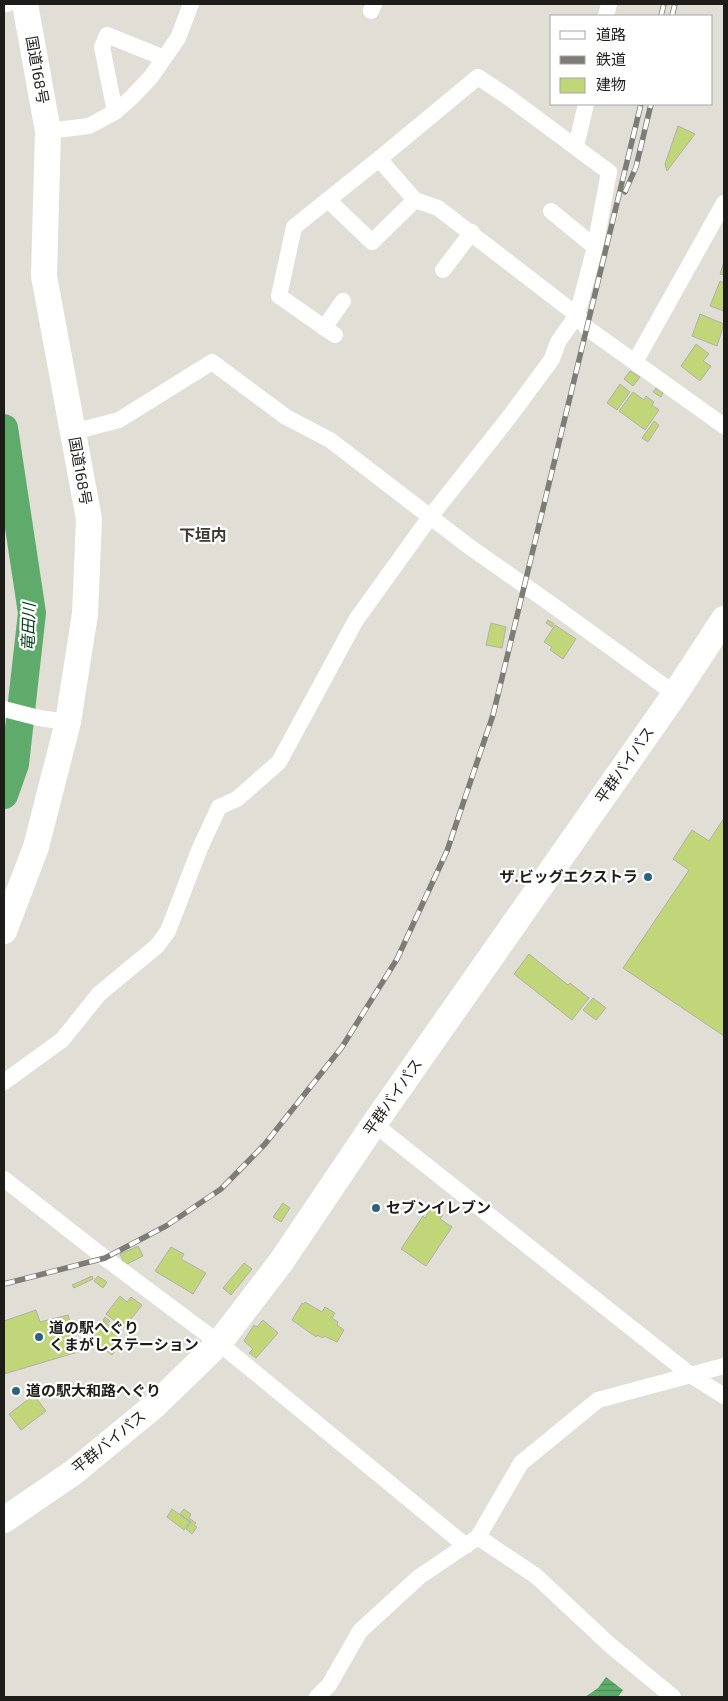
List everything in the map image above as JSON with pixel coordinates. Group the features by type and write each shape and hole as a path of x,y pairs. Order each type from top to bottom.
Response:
{"highway":[{"name":"国道168号","path":"4,931 36,847 68,722 85,614 89,519 44,276 48,130 25,4"},
{"name":"平群バイパス","path":"4,1520 74,1472 154,1406 219,1343 281,1262 374,1124 674,694 724,619"}],"street":[{"path":"48,130 89,126 115,112 131,98 151,77 178,38 191,4"},
{"path":"115,112 102,47 107,35 164,58"},
{"path":"4,1082 62,1040 99,994 157,946 168,931 200,848 219,806 236,799 279,762 356,620 430,516 510,416 552,359 558,342 578,315 595,247 608,172 576,146 478,77 329,201 294,227 279,296 330,331 343,300"},
{"path":"576,146 586,105"},
{"path":"379,160 415,200 438,208 472,232 578,315 587,328 724,426"},
{"path":"329,201 372,242 415,200"},
{"path":"635,362 724,203"},
{"path":"551,211 595,247"},
{"path":"443,270 472,232"},
{"path":"73,432 119,420 212,362 286,417 330,440 467,545 674,694"},
{"path":"4,709 39,718 68,722"},
{"path":"374,1124 692,1376 724,1396"},
{"path":"4,1179 105,1258 219,1343 472,1541 536,1576 611,1646 673,1697"},
{"path":"318,1697 329,1685 360,1631 419,1577 472,1541 521,1463 598,1400 724,1366"}],"shaded area":[{"path":"606,1677 623,1690 618,1697 585,1697 598,1688"}],"building":[{"path":"678,126 695,134 667,171 665,164"},
{"path":"724,262 724,275 720,274"},
{"path":"720,281 724,283 724,311 710,306"},
{"path":"700,314 724,324 717,346 692,336"},
{"path":"696,344 709,354 703,361 711,366 700,381 681,366"},
{"path":"630,371 640,377 633,386 624,379"},
{"path":"620,384 630,392 617,410 607,403"},
{"path":"656,388 663,393 661,397 653,392"},
{"path":"633,392 644,400 646,396 654,402 652,405 659,410 645,430 619,411"},
{"path":"654,421 659,425 648,442 642,438"},
{"path":"548,620 554,624 552,627 546,623"},
{"path":"491,623 506,627 502,648 486,645"},
{"path":"555,625 576,639 563,659 550,650 552,647 544,642"},
{"path":"724,818 724,1036 623,968 689,870 673,859 692,830 709,841"},
{"path":"529,954 568,985 570,983 589,998 572,1020 514,974"},
{"path":"593,998 606,1008 596,1020 583,1010"},
{"path":"283,1203 290,1208 281,1222 273,1217"},
{"path":"431,1207 443,1215 440,1219 452,1227 426,1266 401,1249 423,1216 425,1218"},
{"path":"138,1246 143,1256 125,1265 120,1254"},
{"path":"171,1247 184,1254 181,1259 206,1273 193,1294 155,1271"},
{"path":"244,1263 252,1269 231,1295 223,1288"},
{"path":"92,1276 93,1279 74,1288 72,1285"},
{"path":"98,1276 107,1282 103,1288 94,1281"},
{"path":"120,1296 127,1302 131,1297 142,1305 124,1328 106,1314"},
{"path":"305,1302 322,1312 325,1307 335,1313 332,1318 344,1330 337,1342 324,1336 323,1338 317,1335 316,1337 292,1320 302,1303 304,1304"},
{"name":"道の駅へぐり くまがしステーション","path":"36,1310 40,1322 68,1315 78,1352 4,1374 4,1321"},
{"path":"105,1317 110,1321 108,1323 103,1320"},
{"path":"263,1320 278,1333 256,1358 249,1353 253,1349 244,1341 254,1325 257,1327"},
{"path":"103,1321 119,1333 117,1336 123,1340 112,1355 90,1338"},
{"path":"34,1395 46,1411 21,1430 9,1414"},
{"path":"172,1509 190,1522 184,1530 167,1517"},
{"path":"184,1509 191,1514 189,1518 196,1523 194,1525 197,1527 192,1534 186,1529 191,1522 180,1514"}],"waterway":[{"name":"竜田川","path":"4,428 32,613 15,764 4,795"}],"railway":[{"path":"661,15 664,4"},
{"path":"672,15 675,4"},
{"path":"4,1284 105,1258 166,1226 221,1189 265,1144 342,1047 397,959 447,851 493,715 641,105"},
{"path":"625,192 636,167 651,105"}],"place":[{"name":"ザ.ビッグエクストラ","path":"648,877"},
{"name":"セブンイレブン","path":"376,1208"},
{"name":"道の駅へぐり くまがしステーション","path":"39,1337"},
{"name":"道の駅大和路へぐり","path":"16,1391"}],"district":[{"name":"下垣内","path":"203,535"}]}
